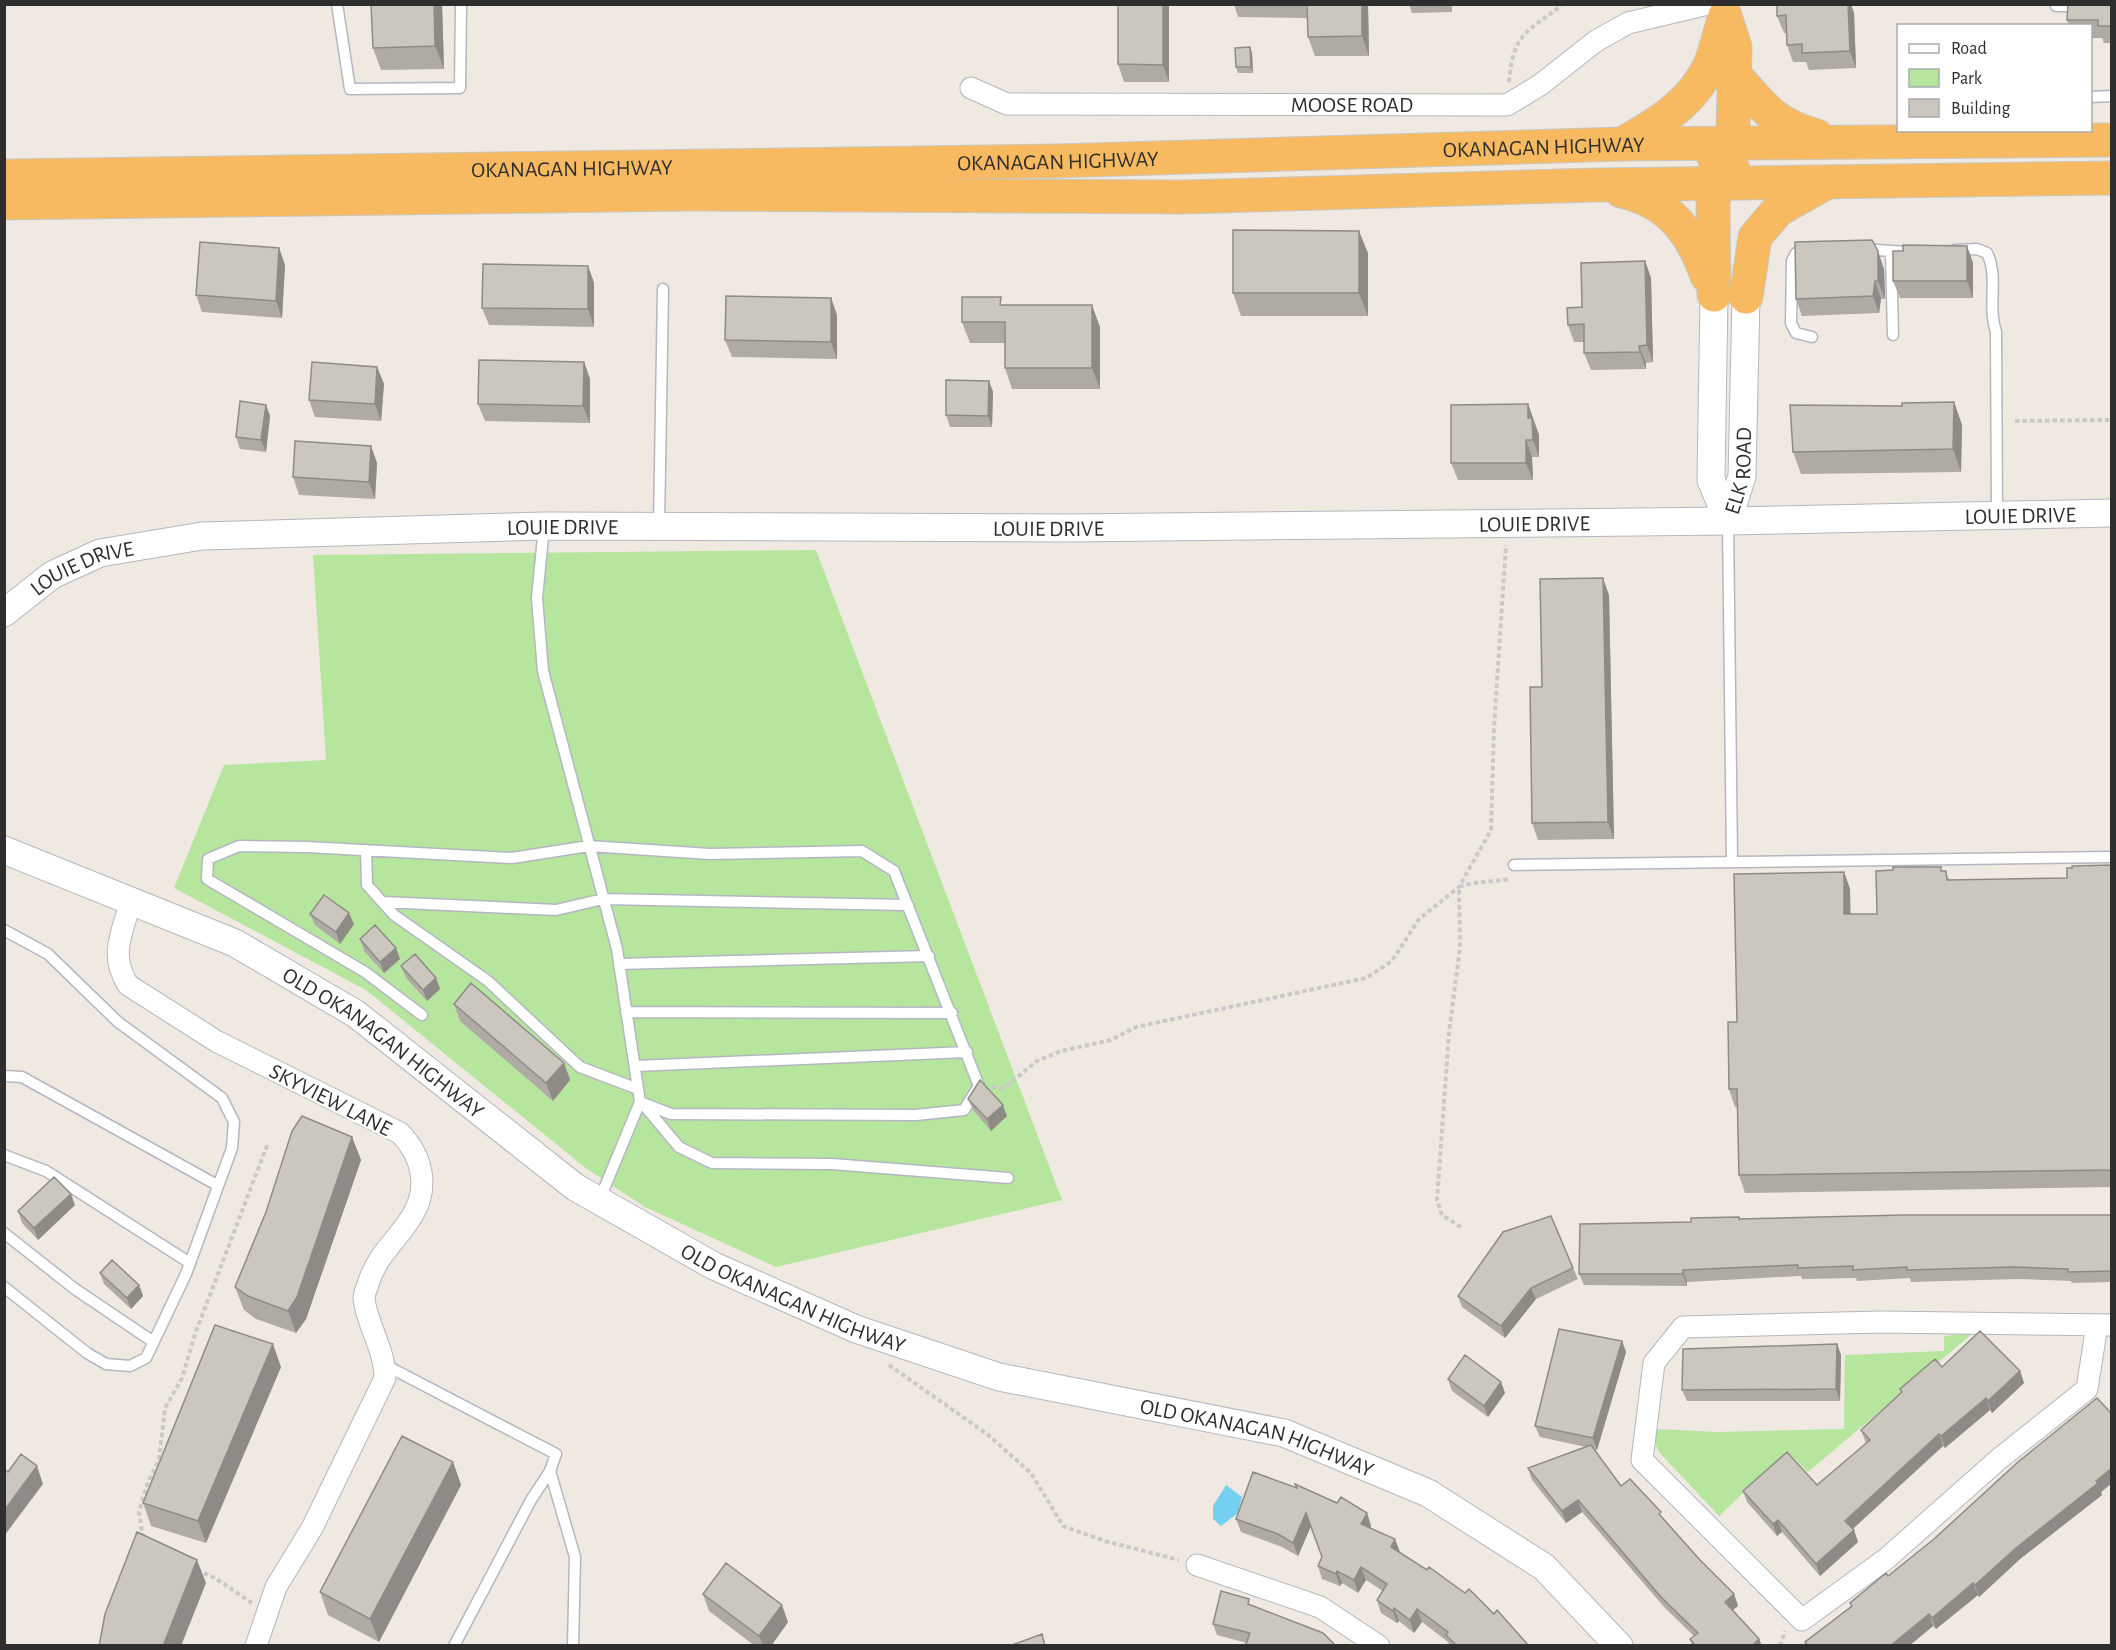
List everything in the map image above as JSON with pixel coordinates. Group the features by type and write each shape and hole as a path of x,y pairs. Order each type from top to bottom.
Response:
{"highway":[{"path":"1183,197 1288,171 1697,164 1710,160 1730,144 1736,76 1735,48 1720,8"},
{"path":"1622,144 1661,121 1694,91 1710,65 1720,8"},
{"path":"1736,76 1773,118 1794,130 1835,141"},
{"name":"OKANAGAN HIGHWAY","path":"4,176 1056,161 1622,144 2112,140"},
{"path":"1714,295 1711,221 1713,200 1719,184 1734,169 1753,164 1825,166 2095,159 2112,156"},
{"name":"OKANAGAN HIGHWAY","path":"4,203 692,194 1183,197 1596,185 2112,178"},
{"path":"1746,297 1755,237 1778,210 1826,183"},
{"path":"1596,185 1655,202 1676,219 1697,248 1714,295"}],"street":[{"path":"1507,105 1540,85 1596,41 1628,22 1720,8"},
{"name":"MOOSE ROAD","path":"971,88 1007,104 1507,105"},
{"name":"ELK ROAD","path":"1714,295 1711,480 1728,521"},
{"name":"ELK ROAD","path":"1728,521 1742,476 1746,297"},
{"name":"LOUIE DRIVE","path":"4,613 52,575 100,553 202,536 544,526 1070,528 1728,521 2112,513"},
{"name":"OLD OKANAGAN HIGHWAY","path":"4,850 235,943 356,1014 575,1187 714,1266 856,1329 999,1377 1284,1433 1428,1493 1544,1567 1619,1646"},
{"name":"SKYVIEW LANE","path":"131,901 116,954 119,970 128,985 216,1041 400,1134 414,1148 421,1167 421,1191 413,1215 376,1261 364,1297 385,1365"},
{"path":"1881,1322 2104,1325 2087,1389 1999,1459 1886,1559 1802,1620 1642,1460 1654,1363 1683,1327 1881,1322"},
{"path":"256,1646 276,1587 312,1528 385,1378 385,1365"},
{"path":"1197,1565 1320,1607 1379,1646"}],"lane":[{"path":"338,4 350,89 460,88 461,4"},
{"path":"2056,6 2090,6"},
{"path":"2092,97 2112,96"},
{"path":"1853,249 1876,249 1891,253 1923,251"},
{"path":"1945,250 1977,249 1986,252 1992,263 1992,319 1996,332 1997,515"},
{"path":"1812,337 1796,333 1791,323 1792,261 1796,253 1817,250"},
{"path":"1891,253 1893,335"},
{"path":"659,526 663,289"},
{"path":"1728,521 1732,862"},
{"path":"544,526 537,598 543,671 619,964 640,1102 599,1201"},
{"path":"422,1015 365,972 207,879 208,859 239,846 512,858 589,846 710,854 862,851 894,870 980,1086 964,1110 916,1115 671,1114 640,1102"},
{"path":"366,850 367,885 394,915 488,981 580,1067 638,1089"},
{"path":"1514,865 2112,857"},
{"path":"383,902 556,910 603,899 908,905"},
{"path":"4,930 48,954 118,1022 222,1098 234,1122 232,1148 190,1263 146,1358 130,1366 106,1364 87,1353 4,1287"},
{"path":"619,964 929,957"},
{"path":"626,1012 951,1013"},
{"path":"635,1066 966,1052"},
{"path":"4,1076 22,1077 217,1185"},
{"path":"640,1102 680,1147 712,1164 832,1164 1008,1178"},
{"path":"4,1155 46,1171 190,1263"},
{"path":"4,1233 75,1288 152,1341"},
{"path":"385,1365 556,1454 550,1471 531,1500 454,1646"},
{"path":"550,1471 574,1557 573,1646"}],"path":[{"path":"1507,105 1511,55 1524,33 1563,4"},
{"path":"2015,421 2112,420"},
{"path":"980,1086 1004,1088 1037,1061 1061,1051 1111,1040 1136,1027 1365,978 1392,962 1419,920 1459,887 1491,830 1494,727 1507,522"},
{"path":"1459,887 1482,880 1494,882 1514,878"},
{"path":"1459,887 1460,947 1449,1033 1437,1200 1442,1215 1461,1227"},
{"path":"144,1540 139,1512 147,1485 159,1459 165,1408 182,1378 195,1334 268,1143"},
{"path":"882,1360 987,1434 1031,1473 1063,1526 1105,1541 1197,1565"},
{"path":"195,1570 215,1578 267,1612"}],"green space":[{"path":"816,550 1062,1200 776,1267 645,1207 587,1169 366,990 174,888 224,765 326,760 313,555"},
{"path":"1973,1333 1808,1472 1787,1451 1719,1516 1659,1452 1654,1441 1656,1429 1717,1432 1844,1429 1845,1355 1944,1351 1944,1336"}],"water":[{"path":"1226,1485 1242,1497 1238,1513 1221,1526 1213,1519 1213,1506"}],"building":[{"path":"371,4 434,4 435,46 373,48"},
{"path":"1118,4 1163,4 1163,65 1118,64"},
{"path":"1307,4 1362,4 1362,36 1308,37"},
{"path":"1777,4 1848,4 1850,51 1802,53 1802,44 1787,45 1786,15 1777,16"},
{"path":"2068,4 2112,4 2112,26 2098,26 2098,20 2067,20"},
{"path":"1250,47 1251,67 1236,67 1235,48"},
{"path":"1233,230 1359,231 1359,293 1233,293"},
{"path":"1872,240 1878,251 1878,281 1875,281 1873,296 1796,299 1795,242"},
{"path":"200,242 279,248 276,301 196,295"},
{"path":"1903,245 1967,246 1967,281 1893,281 1893,251 1903,251"},
{"path":"1645,261 1647,345 1639,346 1640,352 1584,353 1584,324 1568,325 1567,308 1582,307 1581,263"},
{"path":"483,264 588,266 588,309 482,308"},
{"path":"726,296 831,298 831,342 725,340"},
{"path":"962,297 1001,297 1000,305 1092,305 1092,368 1005,368 1005,322 962,322"},
{"path":"479,360 584,362 583,406 478,404"},
{"path":"312,362 377,367 375,404 309,400"},
{"path":"946,380 989,381 988,416 946,415"},
{"path":"240,401 266,405 261,440 236,437"},
{"path":"1954,402 1953,449 1793,452 1790,405 1902,406 1902,403"},
{"path":"1528,404 1528,418 1532,418 1533,440 1526,440 1526,463 1451,463 1451,405"},
{"path":"295,441 371,446 369,482 293,477"},
{"path":"1603,578 1608,822 1532,823 1530,687 1542,687 1540,579"},
{"path":"2112,865 2112,1170 1739,1175 1737,1089 1729,1089 1728,1022 1737,1022 1734,874 1844,872 1844,914 1877,914 1876,871 1893,870 1893,867 1941,867 1941,871 1946,871 1947,880 2067,878 2067,868 2072,868 2072,866"},
{"path":"324,895 349,913 336,932 310,914"},
{"path":"375,925 396,948 380,962 360,939"},
{"path":"415,954 436,978 423,990 401,966"},
{"path":"471,983 564,1063 546,1083 454,1004"},
{"path":"980,1080 1003,1105 987,1119 968,1099"},
{"path":"302,1116 352,1137 297,1297 288,1311 248,1296 235,1287 266,1212 292,1131"},
{"path":"54,1177 71,1194 34,1228 18,1211"},
{"path":"2112,1215 2112,1271 2068,1272 2068,1269 2014,1267 1907,1270 1907,1267 1853,1270 1853,1266 1798,1268 1798,1265 1683,1270 1683,1274 1579,1274 1580,1224 1691,1222 1691,1218"},
{"path":"1551,1216 1573,1268 1531,1288 1501,1326 1458,1296 1503,1232"},
{"path":"112,1260 139,1285 127,1298 100,1273"},
{"path":"215,1325 273,1344 198,1521 143,1503"},
{"path":"1559,1329 1622,1341 1593,1438 1535,1426"},
{"path":"1980,1331 2020,1371 1988,1401 1986,1398 1941,1436 1939,1434 1845,1521 1854,1530 1816,1564 1778,1520 1773,1524 1743,1491 1787,1452 1817,1485 1870,1440 1861,1430 1902,1392 1900,1389 1935,1359 1942,1367"},
{"path":"1837,1344 1836,1389 1682,1390 1683,1349"},
{"path":"1465,1355 1501,1382 1484,1406 1448,1379"},
{"path":"2097,1398 2112,1414 2112,1468 2096,1481 2098,1483 2016,1548 1975,1585 1973,1583 1932,1618 1929,1614 1890,1646 1808,1646 1805,1642 1852,1606 1850,1603 1886,1573 1888,1576 1934,1539 2018,1462"},
{"path":"402,1436 453,1462 370,1619 320,1592"},
{"path":"1591,1445 1621,1486 1630,1479 1661,1512 1659,1514 1700,1560 1734,1594 1725,1602 1759,1639 1752,1646 1696,1646 1690,1639 1698,1633 1661,1597 1578,1500 1562,1511 1528,1468"},
{"path":"21,1454 37,1466 4,1511 4,1469 8,1472"},
{"path":"1253,1472 1297,1488 1295,1484 1337,1503 1341,1497 1367,1513 1361,1524 1395,1539 1391,1547 1427,1570 1429,1567 1465,1593 1469,1589 1494,1614 1497,1610 1529,1646 1457,1646 1446,1635 1448,1632 1417,1609 1410,1620 1394,1608 1393,1611 1377,1600 1387,1584 1361,1567 1354,1580 1337,1571 1336,1574 1318,1566 1322,1557 1306,1513 1293,1543 1278,1534 1236,1519"},
{"path":"137,1532 197,1560 163,1646 99,1646 105,1614"},
{"path":"726,1563 782,1605 759,1636 703,1594"},
{"path":"1221,1591 1249,1599 1248,1604 1323,1633 1336,1646 1250,1646 1246,1644 1250,1633 1213,1624"},
{"path":"1042,1634 1045,1646 1009,1646"}]}
